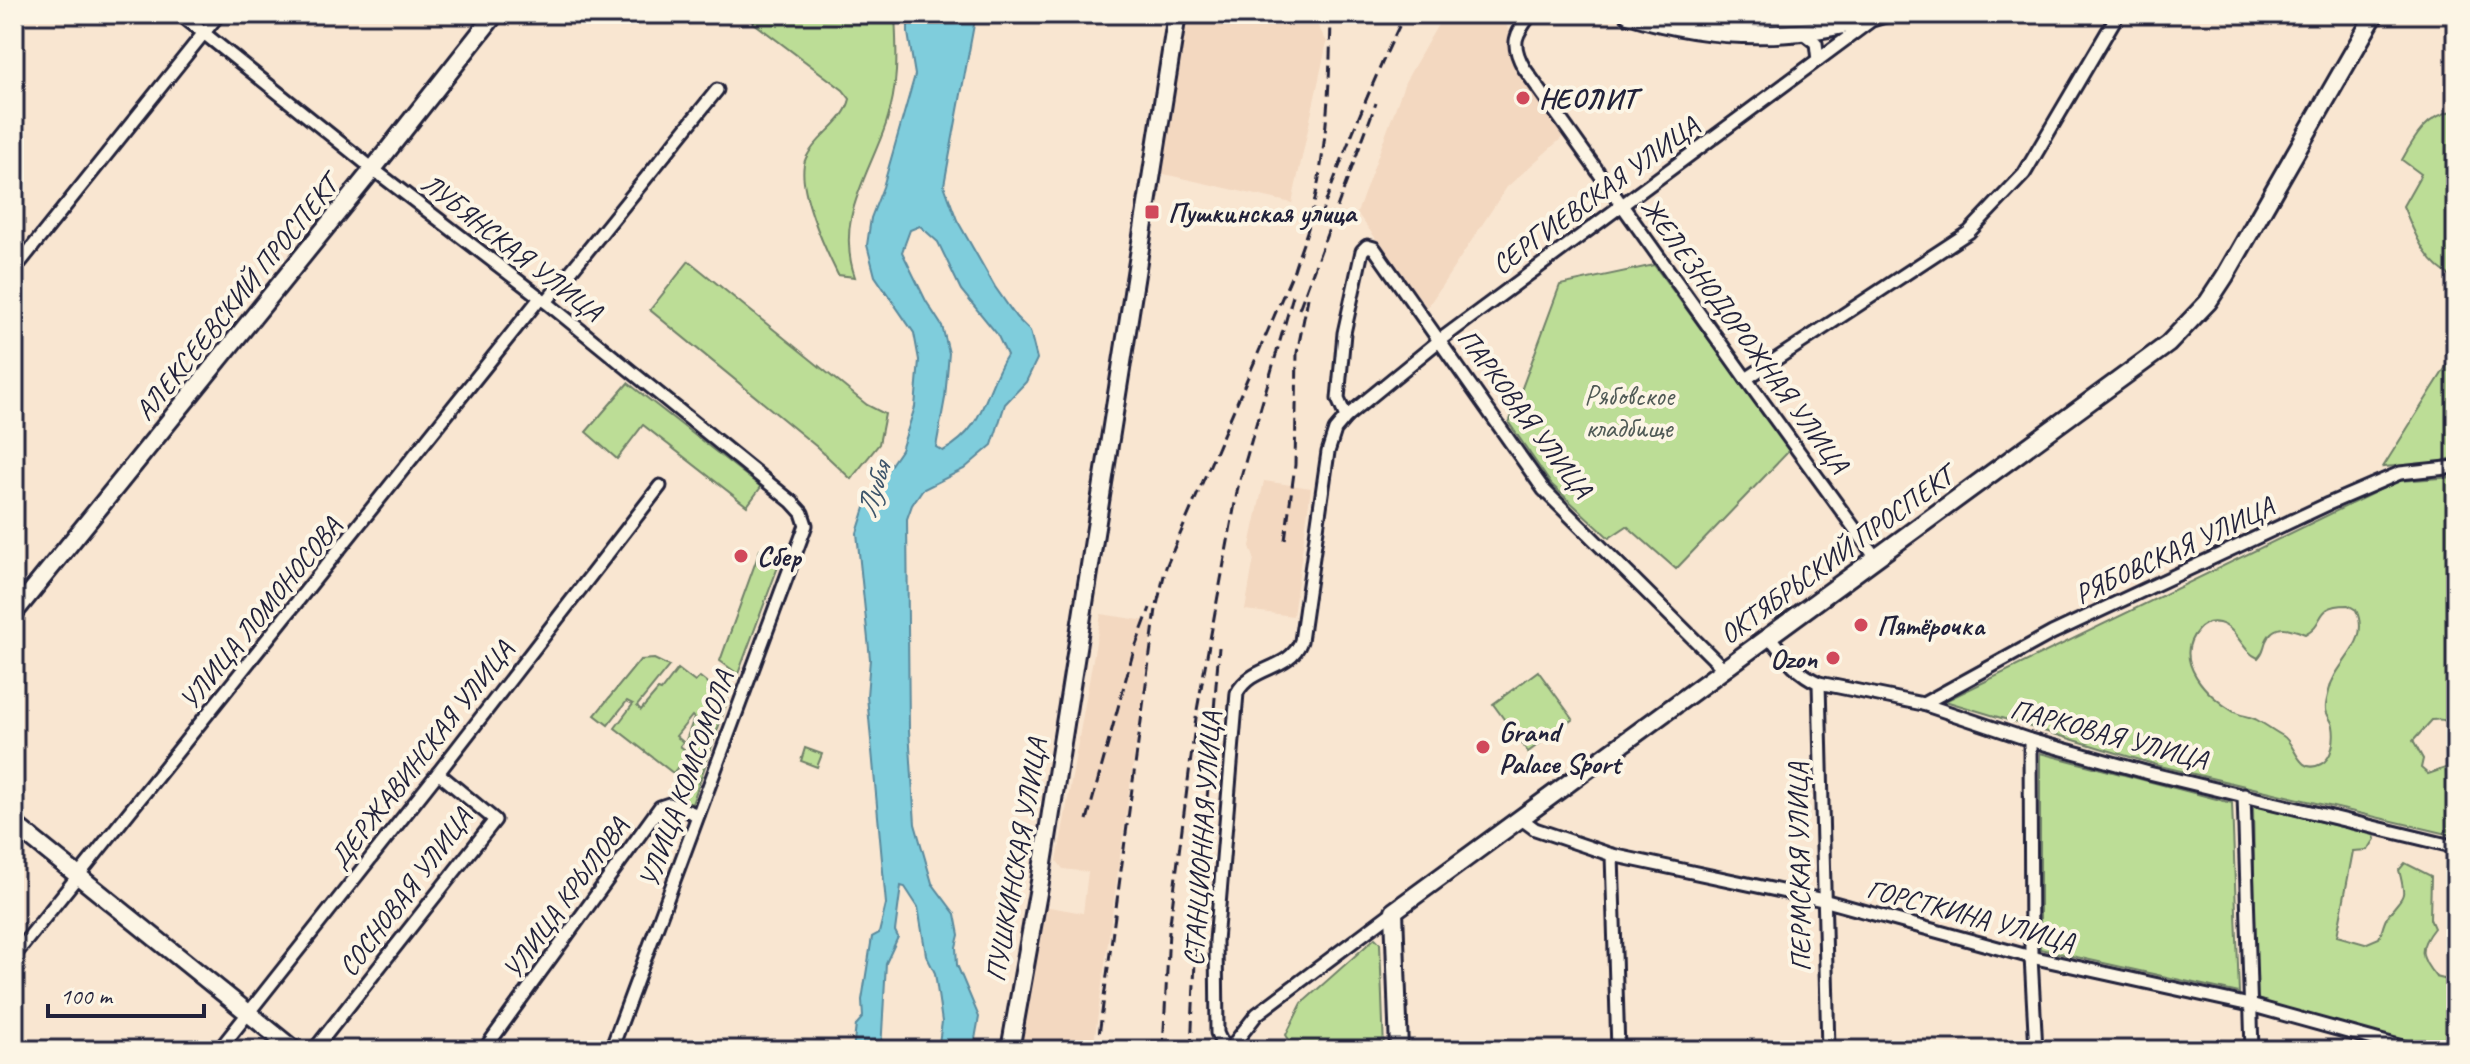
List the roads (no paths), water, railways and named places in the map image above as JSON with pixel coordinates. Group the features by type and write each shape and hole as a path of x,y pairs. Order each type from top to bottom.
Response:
{"street":[{"name":"ЛУБЯНСКАЯ УЛИЦА","path":"180,14 543,300 792,502 802,513 806,525"},
{"path":"14,270 219,14"},
{"name":"АЛЕКСЕЕВСКИЙ ПРОСПЕКТ","path":"14,613 495,14"},
{"name":"ПУШКИНСКАЯ УЛИЦА","path":"1010,1050 1044,860 1177,14"},
{"path":"1628,14 1701,32 1744,35 1807,21"},
{"path":"1696,14 1847,26 1880,15"},
{"path":"1746,379 1969,232 2024,174 2118,14"},
{"name":"ОКТЯБРЬСКИЙ ПРОСПЕКТ","path":"1227,1050 1257,1014 1394,911 2168,344 2189,325 2225,276 2375,14"},
{"name":"СЕРГИЕВСКАЯ УЛИЦА","path":"1346,417 1440,340 1880,15"},
{"name":"ЖЕЛЕЗНОДОРОЖНАЯ УЛИЦА","path":"1530,16 1515,39 1517,54 1620,205 1876,558"},
{"path":"1807,21 1816,43 1818,60"},
{"name":"УЛИЦА ЛОМОНОСОВА","path":"14,956 543,300 717,90"},
{"name":"ПАРКОВАЯ УЛИЦА","path":"1346,417 1338,399 1344,333 1362,251 1367,246 1374,248 1544,490 1724,669"},
{"name":"СТАНЦИОННАЯ УЛИЦА","path":"1227,1050 1217,1033 1216,941 1237,693 1242,683 1251,676 1291,658 1298,651 1328,452 1335,430 1346,417"},
{"name":"РЯБОВСКАЯ УЛИЦА","path":"1923,704 2052,633 2328,504 2400,473 2456,467"},
{"name":"ДЕРЖАВИНСКАЯ УЛИЦА","path":"219,1050 660,486"},
{"name":"УЛИЦА КОМСОМОЛА","path":"611,1050 806,525"},
{"name":"ПАРКОВАЯ УЛИЦА","path":"1769,636 1794,667 1805,677 1819,683 1923,704 2030,740 2149,773 2456,847"},
{"name":"ПЕРМСКАЯ УЛИЦА","path":"1819,683 1828,1050"},
{"path":"2030,740 2031,957 2036,1050"},
{"name":"СОСНОВАЯ УЛИЦА","path":"314,1050 495,820 438,773"},
{"path":"2244,795 2252,1050"},
{"name":"УЛИЦА КРЫЛОВА","path":"484,1050 660,807 669,804 698,815"},
{"name":"ГОРСТКИНА УЛИЦА","path":"1520,818 1535,829 1612,855 1823,900 2031,957 2250,1005 2413,1050"},
{"path":"14,824 294,1050"},
{"path":"1612,855 1618,1050"},
{"path":"1394,911 1399,1050"}],"water":[{"path":"908,14 976,14 944,185 957,220 995,287 1030,331 1037,359 1026,382 1005,404 992,445 964,469 922,490 907,519 909,730 915,824 932,883 955,914 959,935 957,965 979,1017 973,1050 938,1050 942,1022 935,973 926,955 918,907 905,887 901,886 895,931 898,937 886,963 881,1050 853,1050 856,1025 863,1017 862,1000 872,937 879,933 886,904 867,696 870,659 857,533 865,508 901,450 915,407 919,360 914,333 875,276 867,245 871,218 915,75","holes":["920,226 938,242 961,290 997,334 1007,355 976,420 957,442 943,451 936,447 949,353 942,326 902,252 910,230"]}],"railway":[{"path":"1097,1050 1156,609 1166,567 1294,270 1307,230 1324,142 1331,14"},
{"path":"1319,220 1359,116 1405,14"},
{"path":"1299,309 1376,103"},
{"path":"1163,1050 1169,931 1197,710 1238,487 1294,292"},
{"path":"1285,540 1295,465 1297,353 1308,298"},
{"path":"1087,820 1133,653 1150,608"},
{"path":"1191,1050 1196,939 1219,647"}],"place":[{"name":"НЕОЛИТ","path":"1523,98"},
{"name":"Пушкинская улица","path":"1152,212"},
{"name":"Сбер","path":"741,556"},
{"name":"Пятёрочка","path":"1861,625"},
{"name":"Ozon","path":"1833,658"},
{"name":"Grand Palace Sport","path":"1483,747"}],"park label":[{"name":"Рябовское кладбище","path":"1629,411"}],"water label":[{"name":"Лубья","path":"873,490"}]}
